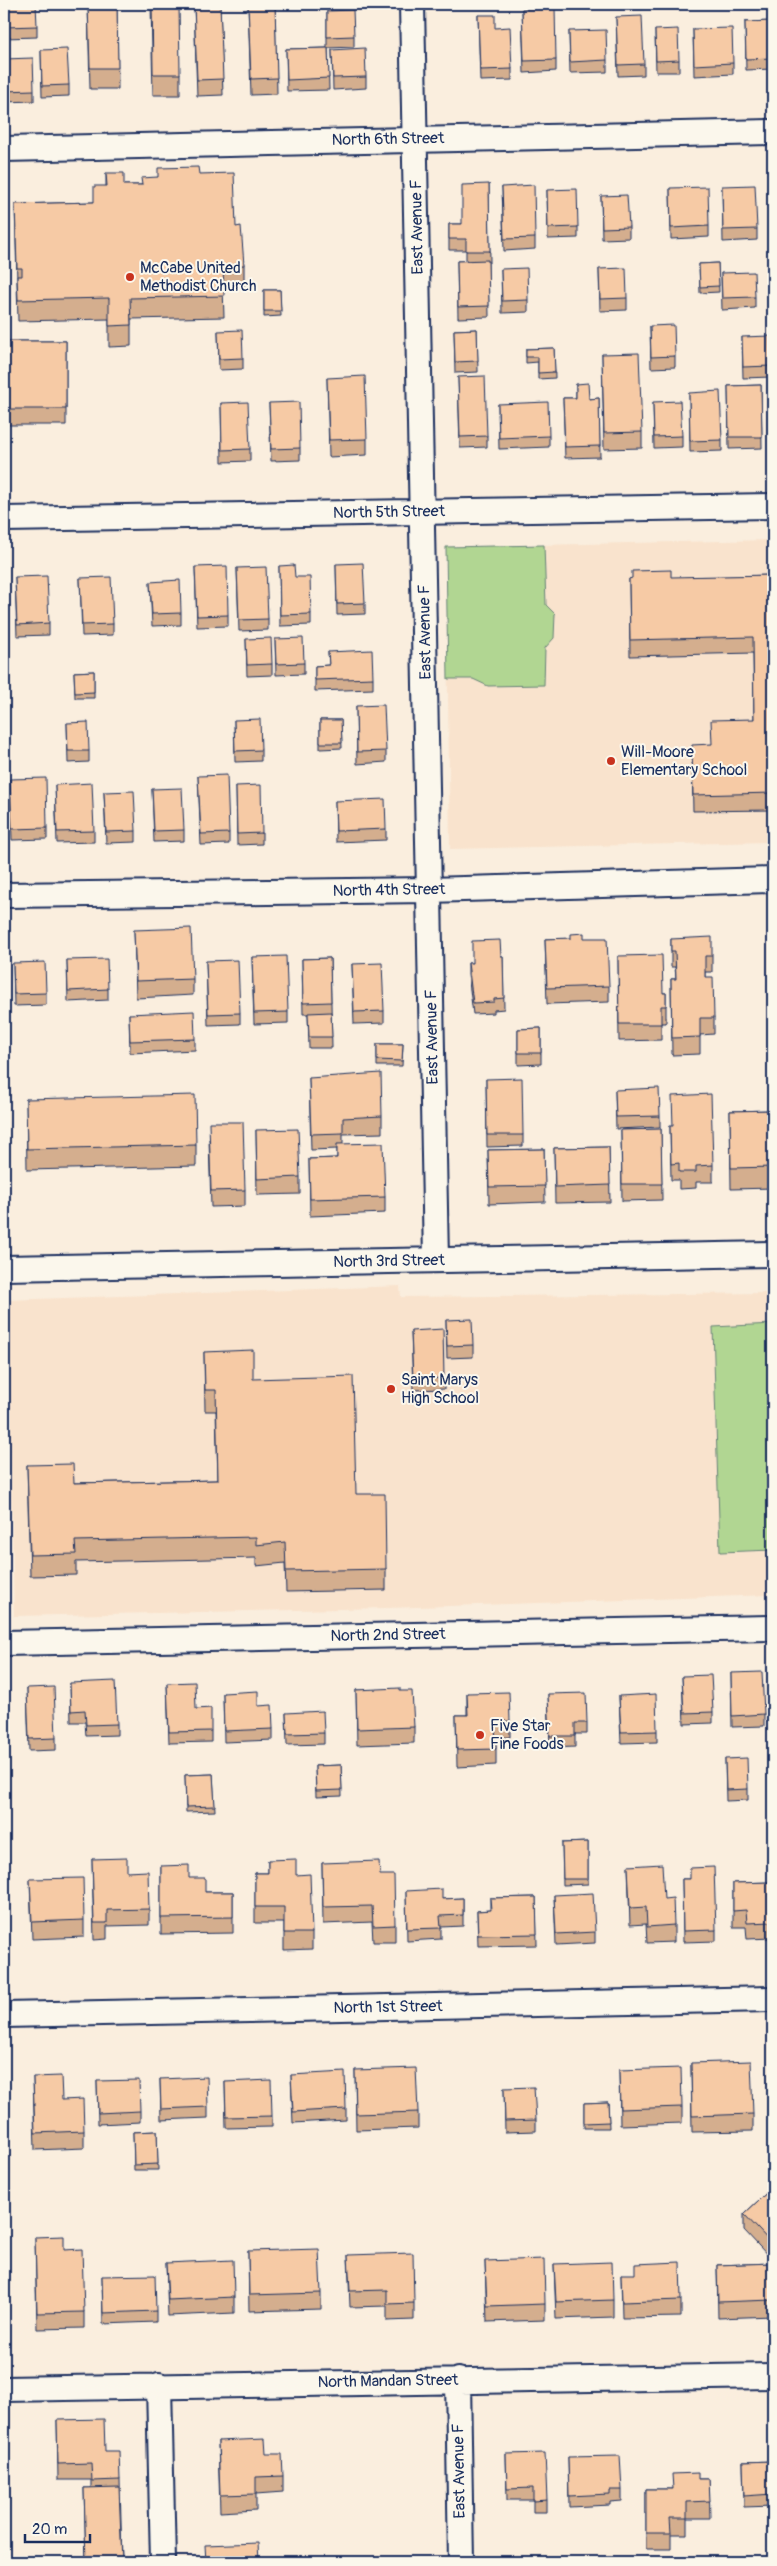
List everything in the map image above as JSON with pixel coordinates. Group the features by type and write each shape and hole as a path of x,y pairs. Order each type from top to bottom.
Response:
{"street":[{"name":"East Avenue F","path":"412,4 436,1260"},
{"name":"North 6th Street","path":"4,149 415,138 773,132"},
{"name":"North 5th Street","path":"4,519 773,506"},
{"name":"North 4th Street","path":"4,895 429,890 773,880"},
{"name":"North 3rd Street","path":"4,1268 773,1254"},
{"name":"North 2nd Street","path":"4,1643 773,1628"},
{"name":"North 1st Street","path":"4,2016 773,1999"},
{"name":"North Mandan Street","path":"4,2389 773,2376"},
{"name":"East Avenue F","path":"458,2380 461,2562"},
{"path":"159,2386 163,2562"}],"shaded area":[{"name":"Will-Moore Elementary School","path":"773,540 773,842 450,849 446,547"},
{"name":"Saint Marys High School","path":"400,1286 401,1297 773,1293 773,1595 388,1608 14,1616 7,1300"}],"green space":[{"path":"544,545 546,605 555,614 554,638 545,648 544,685 488,686 473,679 448,679 446,547"},
{"path":"773,1324 773,1550 720,1552 713,1327"}],"building":[{"path":"5,4 36,4 37,26 5,27"},
{"path":"88,4 117,4 118,68 90,68"},
{"path":"152,4 179,4 180,74 153,74"},
{"path":"194,4 220,4 223,79 197,80"},
{"path":"248,4 275,4 277,78 251,79"},
{"path":"555,7 556,60 524,61 522,9"},
{"path":"353,10 354,36 327,37 327,11"},
{"path":"478,15 495,15 495,28 510,27 512,69 480,70"},
{"path":"642,16 644,64 618,65 616,17"},
{"path":"773,21 773,58 746,59 745,22"},
{"path":"732,28 733,63 694,65 693,29"},
{"path":"678,29 679,60 656,61 655,30"},
{"path":"606,30 607,60 570,62 569,31"},
{"path":"328,48 329,78 287,80 286,49"},
{"path":"365,48 366,77 333,78 332,50"},
{"path":"67,49 69,85 42,86 41,50"},
{"path":"33,58 34,90 4,91 4,59"},
{"name":"McCabe United Methodist Church","path":"198,167 199,174 234,173 236,227 241,226 244,265 223,266 224,296 130,298 131,325 109,326 109,298 18,300 17,276 22,276 22,268 17,268 15,204 94,202 94,186 107,186 106,173 124,173 124,185 142,185 141,178 158,177 158,168"},
{"path":"489,184 490,251 466,251 466,239 449,239 449,224 462,224 462,185"},
{"path":"534,185 535,238 504,239 502,187"},
{"path":"755,185 757,229 723,230 722,186"},
{"path":"708,187 709,226 671,228 670,188"},
{"path":"577,189 578,227 548,228 547,190"},
{"path":"627,195 629,227 602,228 601,196"},
{"path":"488,260 489,306 458,307 457,261"},
{"path":"718,263 719,286 700,287 699,264"},
{"path":"527,268 528,300 502,301 501,269"},
{"path":"626,268 627,298 600,299 599,269"},
{"path":"754,272 755,297 722,298 721,273"},
{"path":"264,290 280,290 281,311 264,311"},
{"path":"674,325 675,356 651,357 650,326"},
{"path":"477,329 478,361 455,362 454,330"},
{"path":"242,330 243,358 219,359 218,331"},
{"path":"770,336 771,366 743,367 742,337"},
{"path":"4,341 66,341 66,409 4,409"},
{"path":"554,348 555,372 538,373 538,357 526,357 526,349"},
{"path":"639,353 642,432 604,433 602,354"},
{"path":"365,376 367,439 329,440 327,378"},
{"path":"485,376 487,436 460,437 458,377"},
{"path":"588,383 589,399 599,398 600,446 565,447 563,398 576,398 576,384"},
{"path":"761,385 762,437 729,437 728,386"},
{"path":"720,391 722,440 690,441 689,393"},
{"path":"680,401 682,436 654,437 653,402"},
{"path":"248,402 250,449 222,450 221,403"},
{"path":"299,402 300,448 271,449 269,403"},
{"path":"548,402 549,436 499,438 498,404"},
{"path":"363,563 365,603 337,604 336,564"},
{"path":"294,565 295,577 310,577 311,614 280,615 279,566"},
{"path":"227,566 228,615 197,616 195,567"},
{"path":"266,567 268,619 239,620 237,568"},
{"path":"671,570 671,577 773,575 773,793 693,795 692,745 712,744 711,720 754,719 753,637 630,640 629,579 632,578 632,571"},
{"path":"47,576 49,623 17,625 15,577"},
{"path":"111,577 113,624 82,625 80,578"},
{"path":"180,580 181,613 152,614 150,582"},
{"path":"271,638 272,664 247,665 246,639"},
{"path":"303,638 304,663 276,664 275,639"},
{"path":"372,650 373,678 315,680 315,666 329,665 328,652"},
{"path":"94,671 94,692 75,693 74,672"},
{"path":"384,705 386,751 357,752 356,706"},
{"path":"260,719 261,750 235,751 234,720"},
{"path":"320,720 341,720 342,743 320,743"},
{"path":"88,722 89,751 68,751 67,723"},
{"path":"227,775 229,833 201,834 198,776"},
{"path":"46,778 47,828 12,829 10,779"},
{"path":"92,783 94,831 57,832 55,785"},
{"path":"261,785 262,833 237,834 236,786"},
{"path":"182,788 184,830 154,831 152,789"},
{"path":"134,791 136,831 106,832 104,792"},
{"path":"385,799 386,829 336,831 335,801"},
{"path":"191,928 193,979 136,981 134,930"},
{"path":"584,933 584,938 607,938 609,986 547,988 545,939 571,938 571,934"},
{"path":"712,937 712,956 705,956 705,977 713,977 714,1018 700,1018 700,1037 672,1038 671,979 676,979 675,951 671,951 671,939"},
{"path":"500,940 501,956 503,956 504,998 494,999 494,1002 473,1003 468,963 472,963 472,941"},
{"path":"662,955 663,993 666,993 666,1006 661,1006 661,1024 619,1024 618,956"},
{"path":"286,956 288,1012 254,1013 252,957"},
{"path":"330,958 331,1002 303,1003 302,959"},
{"path":"107,959 108,989 68,991 67,960"},
{"path":"238,960 240,1013 208,1014 206,961"},
{"path":"45,962 46,993 14,994 13,963"},
{"path":"382,963 384,1011 354,1012 352,964"},
{"path":"194,1011 195,1039 130,1041 129,1014"},
{"path":"331,1012 332,1037 309,1037 308,1013"},
{"path":"541,1028 541,1053 518,1053 518,1029"},
{"path":"377,1044 403,1044 402,1061 377,1060"},
{"path":"381,1073 382,1116 343,1118 343,1133 311,1134 309,1078"},
{"path":"522,1078 523,1135 487,1135 486,1079"},
{"path":"659,1088 660,1116 616,1117 615,1090"},
{"path":"711,1094 713,1165 696,1166 696,1172 679,1172 679,1163 671,1164 670,1126 673,1126 672,1096"},
{"path":"195,1095 196,1145 27,1149 26,1099"},
{"path":"773,1110 773,1167 731,1168 730,1111"},
{"path":"209,1122 243,1122 245,1190 211,1191"},
{"path":"298,1129 300,1177 257,1179 256,1130"},
{"path":"661,1129 662,1184 622,1184 621,1130"},
{"path":"383,1143 385,1197 310,1199 309,1159 337,1158 337,1144"},
{"path":"609,1147 610,1185 555,1187 554,1148"},
{"path":"544,1149 545,1186 489,1187 488,1150"},
{"path":"472,1319 473,1345 447,1346 446,1320"},
{"path":"443,1329 444,1378 413,1379 411,1331"},
{"path":"253,1350 253,1379 353,1376 356,1494 385,1494 386,1569 286,1571 285,1542 256,1545 256,1537 75,1541 76,1554 30,1555 27,1465 73,1464 74,1483 218,1480 216,1390 205,1390 204,1352"},
{"path":"762,1672 764,1714 732,1716 731,1673"},
{"path":"711,1675 713,1712 684,1713 682,1676"},
{"path":"115,1681 117,1724 86,1725 85,1710 71,1711 70,1683"},
{"path":"195,1682 196,1709 211,1708 211,1731 169,1732 167,1683"},
{"path":"54,1687 56,1738 29,1739 27,1688"},
{"path":"400,1688 400,1691 412,1691 414,1727 357,1729 356,1690"},
{"path":"258,1691 258,1706 272,1705 273,1729 224,1731 223,1693"},
{"path":"509,1692 510,1721 495,1721 496,1749 457,1750 456,1715 468,1715 467,1693"},
{"path":"586,1693 587,1723 575,1723 575,1736 550,1736 548,1694"},
{"path":"656,1694 657,1731 621,1732 619,1696"},
{"path":"323,1711 324,1733 287,1734 286,1713"},
{"path":"747,1758 748,1789 726,1790 725,1759"},
{"path":"341,1765 342,1790 316,1791 315,1766"},
{"path":"213,1774 215,1806 186,1807 185,1775"},
{"path":"588,1842 588,1879 563,1879 562,1843"},
{"path":"127,1858 127,1872 148,1871 149,1909 107,1910 107,1923 94,1923 92,1859"},
{"path":"296,1859 296,1875 310,1874 312,1933 284,1933 284,1907 255,1907 255,1873 268,1873 268,1860"},
{"path":"379,1861 380,1875 394,1875 395,1925 373,1926 372,1906 323,1907 322,1863"},
{"path":"662,1864 664,1899 673,1898 674,1925 647,1927 646,1907 630,1908 628,1866"},
{"path":"189,1865 189,1878 205,1878 205,1892 233,1892 233,1917 161,1918 161,1866"},
{"path":"714,1867 716,1930 683,1931 682,1879 690,1879 690,1868"},
{"path":"83,1878 84,1920 32,1922 30,1879"},
{"path":"773,1882 773,1922 747,1923 746,1910 733,1911 733,1883"},
{"path":"442,1889 442,1899 463,1898 463,1915 440,1916 441,1928 407,1929 406,1891"},
{"path":"593,1893 595,1932 556,1934 554,1895"},
{"path":"536,1897 537,1934 478,1935 477,1911 491,1910 490,1898"},
{"path":"751,2061 753,2114 692,2116 691,2063"},
{"path":"416,2068 418,2112 356,2114 355,2070"},
{"path":"681,2068 682,2107 620,2109 619,2070"},
{"path":"345,2072 346,2109 293,2112 291,2075"},
{"path":"61,2076 62,2100 83,2099 84,2131 35,2133 33,2077"},
{"path":"207,2077 208,2107 161,2109 160,2079"},
{"path":"139,2080 140,2111 98,2113 97,2081"},
{"path":"271,2080 272,2116 226,2117 225,2082"},
{"path":"534,2087 536,2120 505,2121 504,2088"},
{"path":"608,2102 609,2122 584,2123 584,2103"},
{"path":"157,2131 158,2164 134,2165 133,2132"},
{"path":"773,2187 773,2245 744,2214"},
{"path":"64,2236 64,2250 82,2249 84,2312 37,2313 35,2237"},
{"path":"319,2249 321,2293 249,2295 248,2251"},
{"path":"413,2253 414,2303 387,2304 387,2290 350,2291 348,2255"},
{"path":"544,2259 545,2304 487,2306 485,2261"},
{"path":"233,2260 234,2297 168,2300 166,2263"},
{"path":"612,2262 613,2300 556,2302 554,2264"},
{"path":"680,2262 681,2300 622,2302 621,2274 635,2274 635,2264"},
{"path":"773,2263 773,2300 718,2302 717,2265"},
{"path":"155,2275 156,2311 103,2313 102,2276"},
{"path":"104,2419 105,2451 119,2451 120,2480 92,2481 91,2463 58,2464 57,2420"},
{"path":"265,2439 266,2454 282,2454 283,2476 256,2477 256,2494 220,2495 218,2441"},
{"path":"545,2453 547,2500 533,2501 533,2488 507,2489 506,2454"},
{"path":"620,2456 622,2490 610,2490 610,2494 569,2496 568,2457"},
{"path":"773,2461 773,2494 744,2496 743,2462"},
{"path":"698,2473 698,2479 709,2479 710,2501 687,2502 687,2518 670,2518 671,2533 646,2533 646,2489 673,2489 672,2474"},
{"path":"119,2487 122,2562 86,2562 84,2488"},
{"path":"258,2543 259,2562 206,2562 205,2545"},
{"path":"542,2559 542,2562 510,2562 510,2560"}],"place":[{"name":"McCabe United Methodist Church","path":"130,277"},
{"name":"Will-Moore Elementary School","path":"611,761"},
{"name":"Saint Marys High School","path":"391,1389"},
{"name":"Five Star Fine Foods","path":"480,1735"}]}
